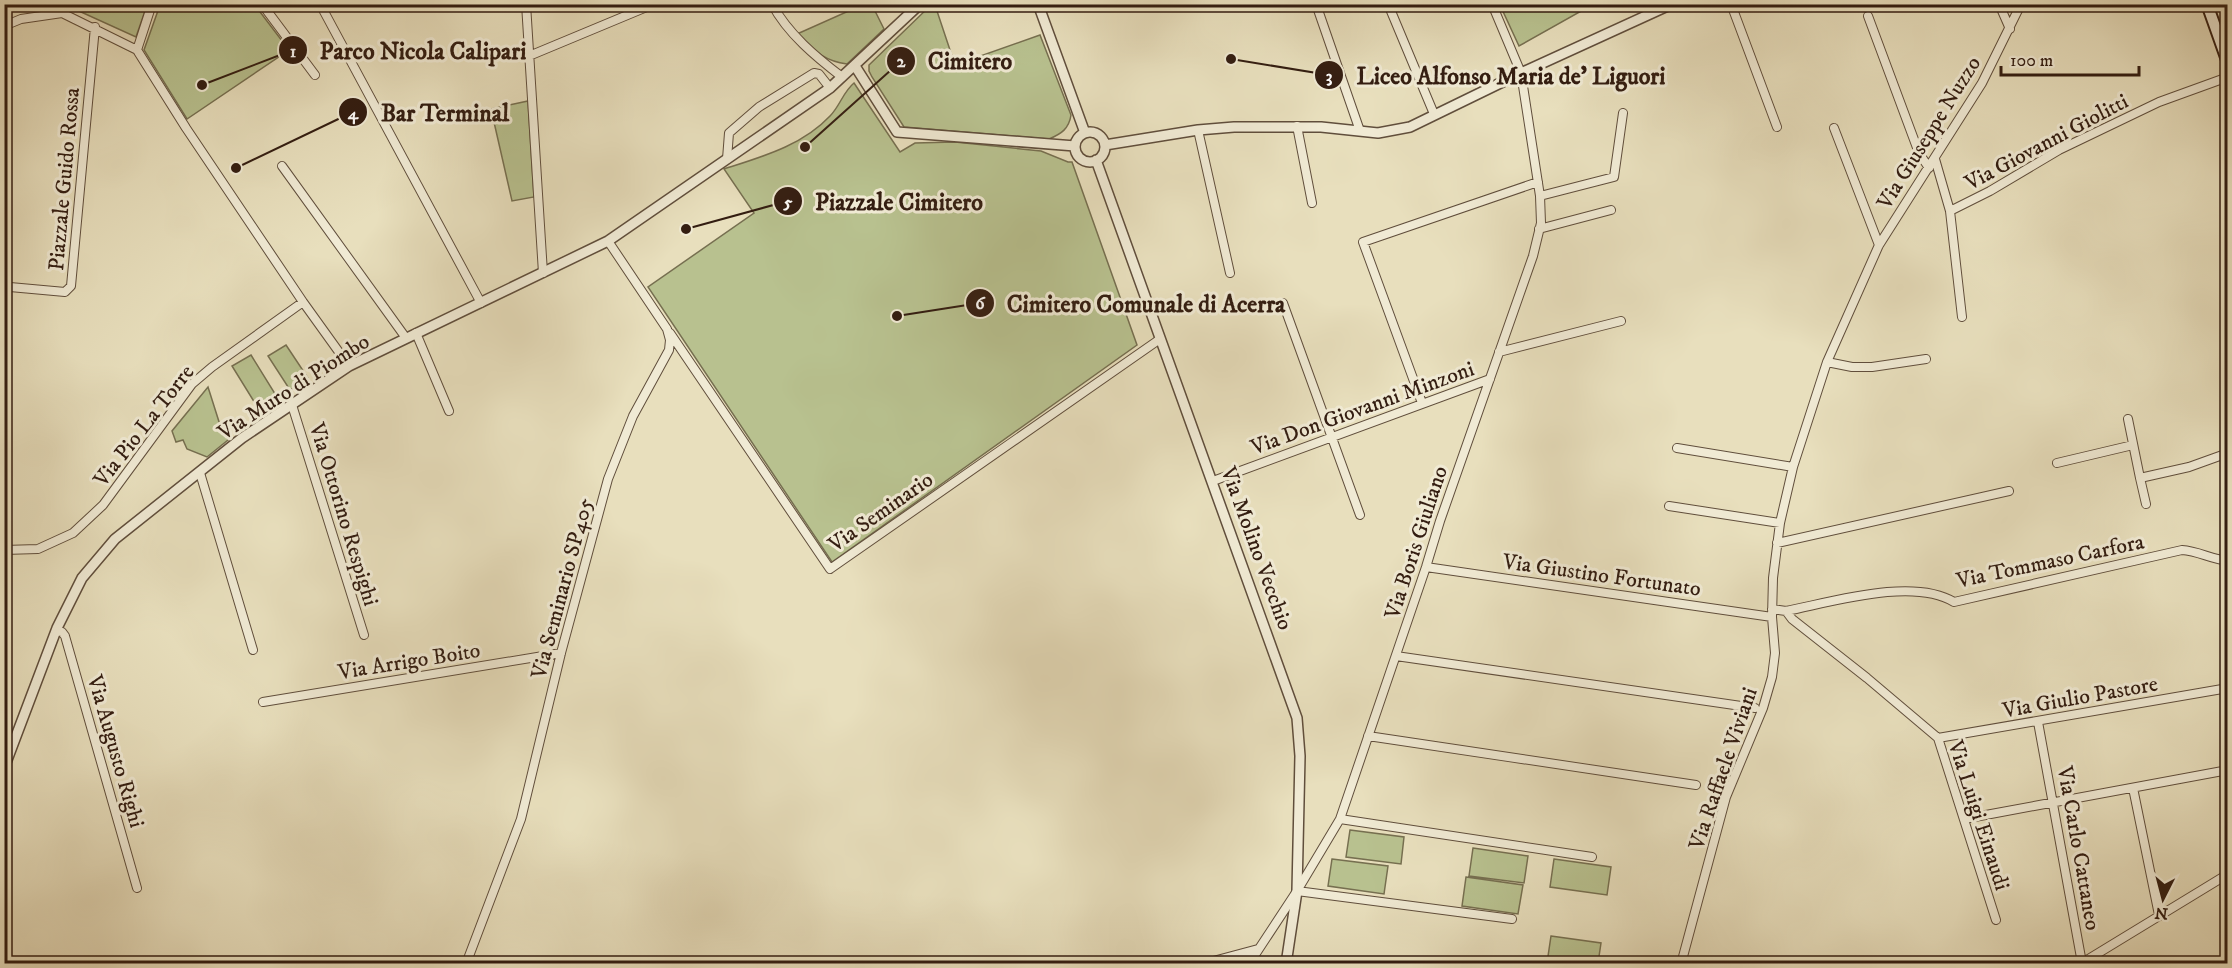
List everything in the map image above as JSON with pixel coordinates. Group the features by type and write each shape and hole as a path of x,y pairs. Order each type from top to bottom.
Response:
{"main road":[{"path":"2207,4 2228,63"}],"street":[{"path":"137,50 152,4"},
{"path":"262,4 315,75"},
{"path":"321,4 481,303"},
{"path":"526,4 543,273"},
{"path":"529,56 654,4"},
{"path":"772,4 777,14 810,52 842,77"},
{"name":"Via Muro di Piombo","path":"4,768 56,631 82,578 116,539 242,438 349,366 608,241 830,88 920,4"},
{"path":"1038,4 1085,133"},
{"path":"1316,4 1360,131"},
{"path":"1388,4 1434,114"},
{"name":"Via Boris Giuliano","path":"1249,963 1298,891 1340,819 1440,521 1533,256 1539,229 1540,196 1521,73 1492,4"},
{"path":"1105,145 1198,130 1234,127 1297,126 1390,132 1410,127 1672,4"},
{"path":"1731,4 1777,127"},
{"path":"1999,4 2010,29"},
{"name":"Via Giuseppe Nuzzo","path":"1772,613 1773,578 1780,524 1793,467 1827,362 1879,245 1982,83 2021,4"},
{"path":"4,26 21,19 62,9 137,50 186,128 349,366"},
{"path":"1868,16 1919,153 1929,168"},
{"name":"Piazzale Guido Rossa","path":"4,304 6,289 10,287 65,291 71,286 95,27"},
{"path":"855,66 897,132 1075,146"},
{"path":"727,159 729,134 759,107 814,73 819,74 830,88"},
{"name":"Via Giovanni Giolitti","path":"1950,211 1990,191 2058,150 2159,102 2228,77"},
{"path":"1540,196 1614,177 1623,113"},
{"path":"1297,126 1312,203"},
{"name":"Via Giuseppe Nuzzo","path":"1834,128 1879,245"},
{"path":"1198,130 1230,273"},
{"path":"1085,133 1097,134 1105,145 1103,154 1091,161 1082,159 1075,146 1079,137 1085,133"},
{"name":"Via Giovanni Giolitti","path":"1935,159 1950,211 1962,317"},
{"name":"Via Molino Vecchio","path":"1096,160 1297,718 1300,756 1298,891 1286,963"},
{"path":"282,166 406,338"},
{"path":"1422,403 1363,242 1538,182"},
{"path":"1539,229 1611,210"},
{"path":"608,241 667,329"},
{"name":"Via Pio La Torre","path":"4,550 38,549 73,533 103,505 192,384 229,354 303,302"},
{"path":"1283,303 1360,515"},
{"path":"1499,352 1621,321"},
{"name":"Via Seminario","path":"667,329 830,569 1160,339"},
{"name":"Via Seminario SP405","path":"466,963 521,819 561,653 608,479 633,416 669,350 670,340 667,329"},
{"path":"416,333 449,411"},
{"path":"1827,362 1852,367 1872,367 1926,358"},
{"name":"Via Don Giovanni Minzoni","path":"1213,481 1490,379"},
{"name":"Via Ottorino Respighi","path":"291,405 364,635"},
{"path":"2127,419 2146,504"},
{"path":"2057,463 2133,445"},
{"path":"1677,448 1793,467"},
{"path":"2140,478 2188,467 2228,453"},
{"path":"200,473 253,650"},
{"path":"1777,543 2009,491"},
{"path":"1669,506 1780,524"},
{"name":"Via Tommaso Carfora","path":"1772,613 1900,591 1935,593 1954,602 2182,550 2195,551 2218,560 2228,561"},
{"name":"Via Giustino Fortunato","path":"1426,567 1772,613"},
{"name":"Via Luigi Einaudi","path":"1786,611 1792,619 1938,738 1996,920"},
{"name":"Via Raffaele Viviani","path":"1681,963 1726,797 1763,708 1772,677 1775,653 1772,613"},
{"name":"Via Augusto Righi","path":"56,631 62,632 65,636 137,888"},
{"name":"Via Arrigo Boito","path":"263,702 561,653"},
{"path":"1396,656 1755,708"},
{"name":"Via Giulio Pastore","path":"1938,738 2228,688"},
{"name":"Via Carlo Cattaneo","path":"2038,722 2082,963 2159,915"},
{"path":"1368,736 1696,785"},
{"path":"1964,819 2228,770"},
{"path":"2133,788 2159,915 2228,874"},
{"path":"1340,819 1592,857"},
{"path":"1298,891 1512,919"},
{"path":"1202,963 1258,949"}],"green space":[{"path":"70,4 147,5 136,37 70,7"},
{"path":"254,4 289,50 187,119 144,50 160,5"},
{"path":"932,4 935,5 955,65 1040,35 1071,115 1064,130 1049,139 904,127 872,77 869,65"},
{"path":"862,5 872,5 884,29 847,64 825,57 797,34"},
{"path":"1500,5 1592,5 1519,46"},
{"path":"854,83 900,152 915,143 955,142 1041,151 1072,162 1137,345 832,562 648,287 754,213 724,169 780,149 807,135 830,116"},
{"path":"528,101 534,197 512,201 491,109"},
{"path":"286,345 308,378 290,390 268,356"},
{"path":"251,355 277,397 258,408 232,366"},
{"path":"208,387 221,428 225,427 228,440 207,457 187,449 183,440 176,442 172,431"},
{"path":"1350,830 1404,837 1401,864 1346,857"},
{"path":"1473,848 1528,856 1524,883 1469,876"},
{"path":"1332,859 1388,866 1384,894 1328,886"},
{"path":"1554,859 1611,867 1607,895 1550,887"},
{"path":"1466,877 1523,885 1518,914 1462,906"},
{"path":"1551,936 1601,943 1598,963 1547,963"}],"place":[{"name":"Liceo Alfonso Maria de' Liguori","path":"1231,59"},
{"name":"Parco Nicola Calipari","path":"202,85"},
{"name":"Cimitero","path":"805,147"},
{"name":"Bar Terminal","path":"236,168"},
{"name":"Piazzale Cimitero","path":"686,229"},
{"name":"Cimitero Comunale di Acerra","path":"897,316"}]}
